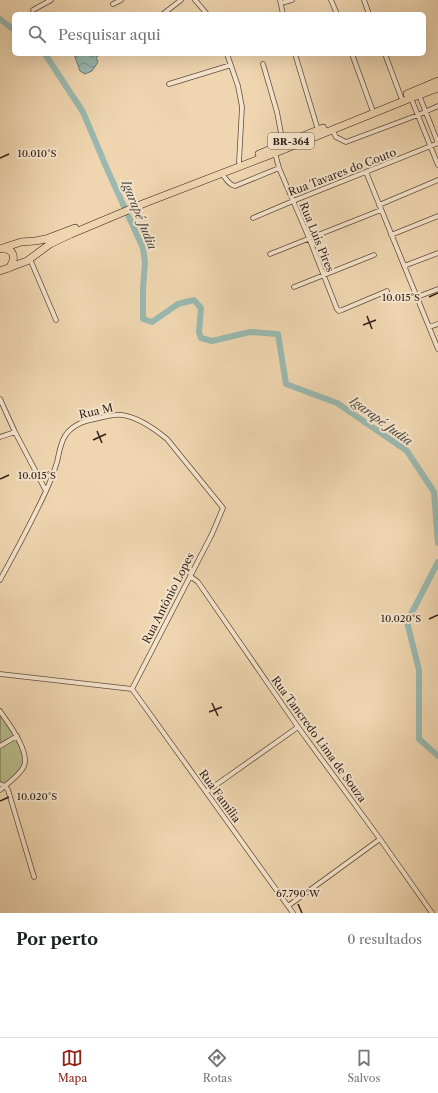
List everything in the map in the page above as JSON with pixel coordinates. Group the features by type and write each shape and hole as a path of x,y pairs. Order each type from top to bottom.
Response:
{"highway":[{"name":"BR-364","path":"0,272 30,259 50,244 97,222 438,81"},
{"name":"BR-364","path":"144,202 222,174 438,88"},
{"name":"BR-364","path":"1,249 22,242 46,239 97,222"},
{"path":"1,249 8,249 13,256 13,261 9,268"}],"street":[{"path":"33,10 51,0"},
{"path":"113,4 121,0"},
{"path":"166,12 181,0"},
{"path":"195,0 205,12"},
{"path":"284,12 281,2 292,0"},
{"path":"331,0 335,12"},
{"path":"364,0 368,12"},
{"path":"228,56 238,86 242,107 239,162"},
{"path":"296,56 318,130"},
{"path":"353,56 372,109"},
{"path":"385,56 401,97"},
{"path":"263,64 277,112 283,144"},
{"path":"169,84 231,65"},
{"path":"419,95 438,143"},
{"path":"411,98 438,165"},
{"path":"332,129 336,137 346,142 426,112 438,106"},
{"name":"Rua Tavares do Couto","path":"253,218 438,143"},
{"name":"Rua Luís Pires","path":"275,153 279,168 309,238 336,309 340,311 387,292"},
{"path":"222,174 228,182 235,186 279,168"},
{"path":"366,172 438,349"},
{"path":"379,205 438,180"},
{"path":"270,254 381,210"},
{"path":"391,235 438,216"},
{"path":"404,266 438,252"},
{"path":"294,287 374,255"},
{"path":"30,259 56,320"},
{"path":"417,298 438,289"},
{"path":"429,327 438,324"},
{"path":"0,398 15,432 46,490"},
{"name":"Rua M","path":"0,580 46,490 64,437 72,428 85,421 122,415 147,425 158,432 167,440 223,508 221,515"},
{"path":"0,437 15,432"},
{"name":"Rua Antônio Lopes","path":"132,689 221,515"},
{"name":"Rua Tancredo Lima de Souza","path":"190,576 198,582 298,727 432,913"},
{"path":"0,674 132,689"},
{"name":"Rua Familia","path":"132,689 293,913"},
{"path":"0,711 17,736 25,761 20,772 0,790"},
{"path":"206,792 298,727"},
{"path":"0,746 17,736"},
{"path":"0,784 5,786 8,790 34,877"},
{"path":"288,906 380,839"}],"green space":[{"path":"0,711 23,751 24,765 0,790"}],"water":[{"path":"75,56 98,56 96,57 98,62 92,71 85,74 80,71"}],"waterway":[{"name":"Igarapé Judia","path":"0,19 12,28"},
{"name":"Igarapé Judia","path":"46,56 83,112 143,248 145,262 143,319 152,322 178,304 194,300 201,308 199,332 201,338 212,341 250,332 278,334 286,384 337,403 407,451 434,492 438,543"},
{"name":"Igarapé Judia","path":"438,562 407,622 419,670 419,739 438,756"}]}
